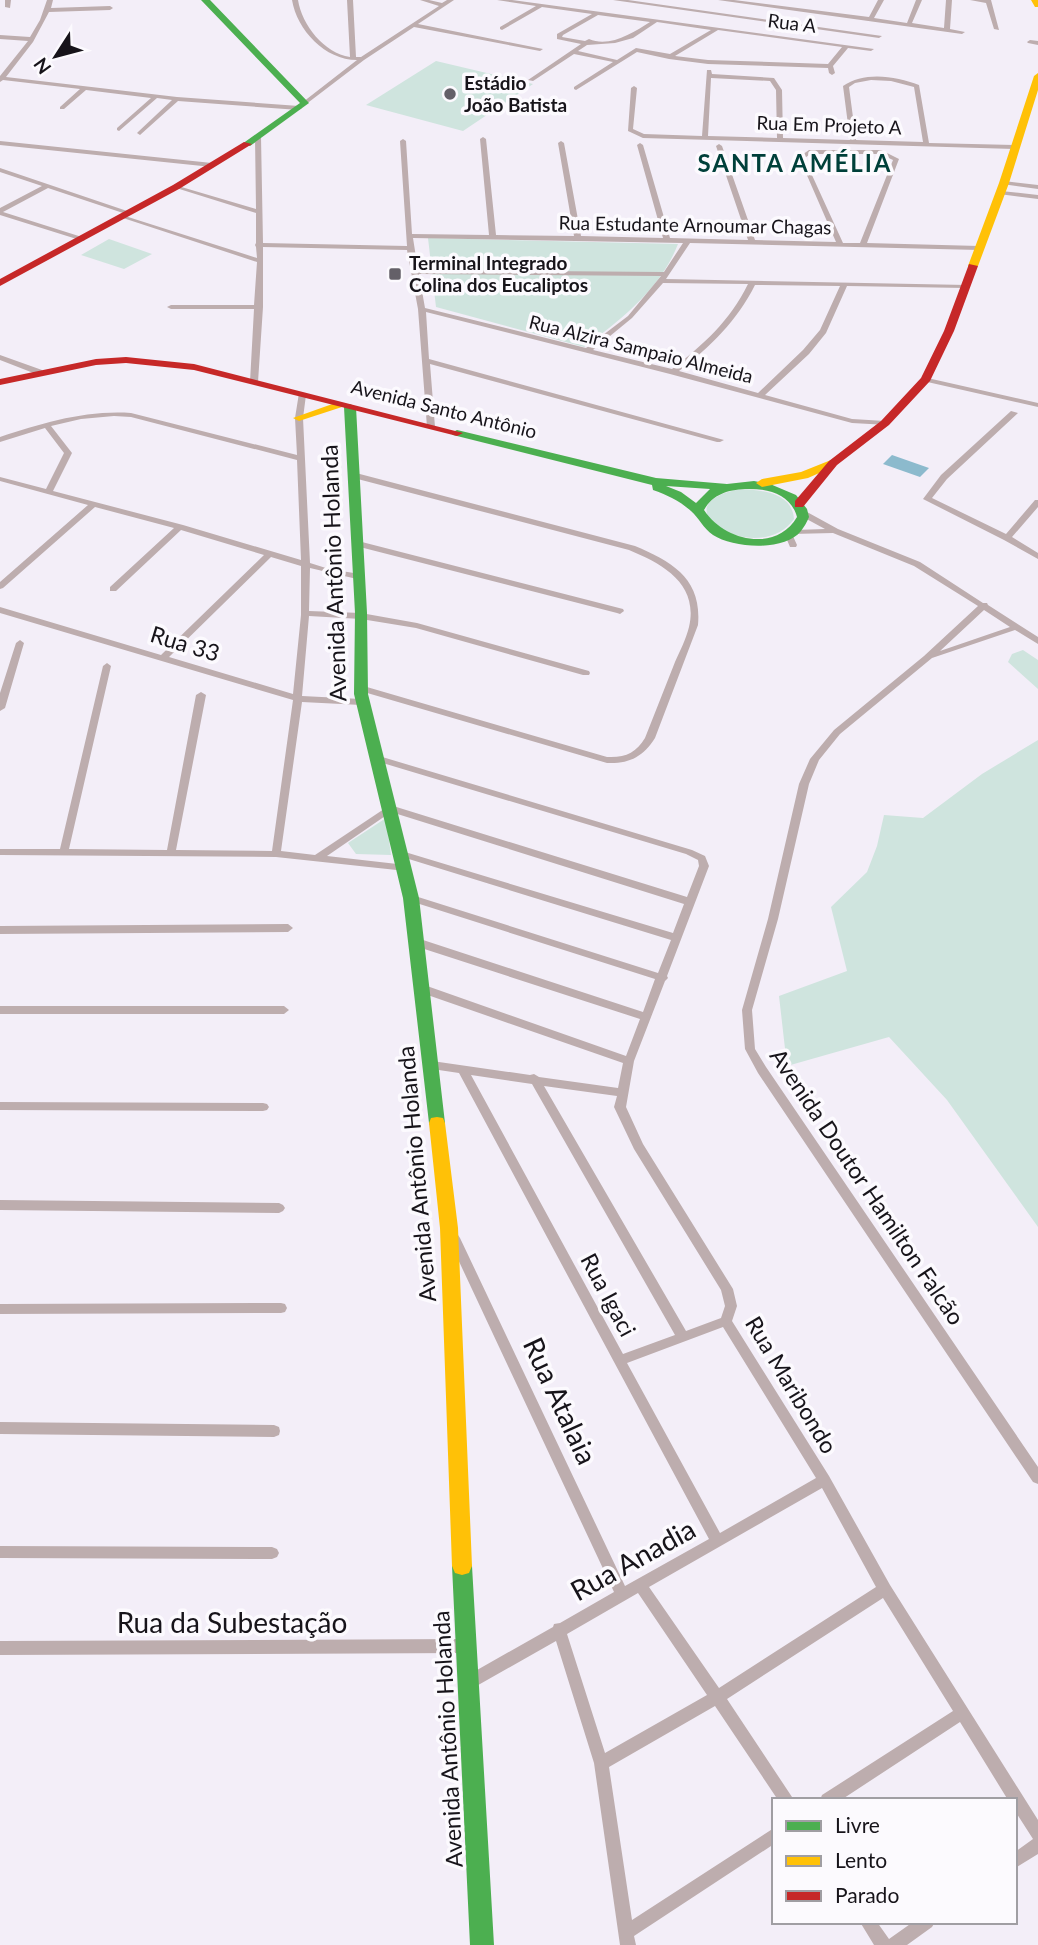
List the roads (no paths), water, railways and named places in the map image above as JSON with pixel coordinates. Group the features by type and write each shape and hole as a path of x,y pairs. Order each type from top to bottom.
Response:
{"street":[{"path":"0,79 49,10 50,0"},
{"path":"205,0 302,105"},
{"path":"295,0 297,13 315,38 339,56 362,59"},
{"path":"350,0 353,57"},
{"path":"423,0 442,5"},
{"path":"0,284 176,187 258,137 362,59 451,0"},
{"name":"Rua A","path":"500,0 871,49"},
{"path":"616,0 879,36"},
{"path":"721,0 962,32"},
{"path":"793,9 798,0"},
{"path":"871,19 881,0"},
{"path":"909,25 919,0"},
{"path":"947,30 949,0"},
{"path":"973,0 988,1 998,29"},
{"path":"1035,0 1038,5"},
{"path":"502,28 540,6"},
{"path":"49,10 110,8"},
{"path":"596,14 560,34 559,38 617,41 631,37 655,21"},
{"path":"412,25 540,49"},
{"path":"671,58 716,29"},
{"path":"576,89 636,50 671,58 708,62 830,65 863,33"},
{"path":"0,37 30,39"},
{"path":"531,80 589,41"},
{"path":"1030,43 1038,43"},
{"path":"574,51 616,61"},
{"path":"705,138 710,76 708,62"},
{"path":"830,65 832,73"},
{"path":"710,76 753,76 772,79 778,84 780,139"},
{"path":"754,485 804,475 833,463 885,423 926,379 949,331 1003,188 1038,76"},
{"path":"0,79 177,99 302,105"},
{"path":"853,142 846,86 863,80 909,82 917,86 920,91 926,144"},
{"path":"62,108 85,88"},
{"name":"Rua Em Projeto A","path":"634,88 630,130 643,136 1014,147"},
{"path":"119,129 156,96"},
{"path":"140,133 177,99"},
{"path":"254,382 260,261 258,137"},
{"path":"483,139 493,237"},
{"path":"403,141 410,248 422,309 431,427"},
{"path":"0,143 212,165"},
{"path":"561,143 578,238"},
{"path":"640,145 667,241"},
{"path":"719,146 752,242"},
{"path":"839,244 802,158 809,152 871,151 893,157 897,162 863,245"},
{"path":"0,170 260,261"},
{"path":"0,212 46,187"},
{"path":"176,187 260,212"},
{"path":"1003,188 1038,187"},
{"path":"1003,188 1038,197"},
{"path":"0,212 83,239"},
{"name":"Rua Estudante Arnoumar Chagas","path":"410,236 979,248"},
{"path":"587,351 630,317 687,242"},
{"path":"258,245 410,248"},
{"path":"415,272 663,277 752,283 965,286"},
{"path":"673,372 727,326 743,305 752,283"},
{"path":"760,395 806,352 823,331 844,284"},
{"path":"171,307 258,307"},
{"name":"Rua Alzira Sampaio Almeida","path":"422,309 673,372 852,421 885,423"},
{"path":"0,357 39,372"},
{"name":"Avenida Santo Antônio","path":"0,382 96,362 126,360 194,367 625,476 656,482 754,485"},
{"path":"427,361 720,440"},
{"path":"926,379 1038,405"},
{"path":"276,854 285,777 299,699 305,613 299,418 302,395"},
{"path":"299,418 345,406"},
{"name":"Avenida Antônio Holanda","path":"345,406 353,475 361,616 360,695 365,724 374,740 379,759 411,898 449,1228 465,1646 482,1945"},
{"path":"1014,413 944,477 927,499 1038,551"},
{"path":"0,440 85,414 131,415 300,458"},
{"name":"Rua Alzira Sampaio Almeida","path":"852,421 870,435"},
{"path":"46,425 68,453 48,492"},
{"path":"792,537 802,523 801,509 833,463"},
{"name":"Rua 33","path":"0,610 299,699 360,695 607,760 621,761 643,751 694,625 695,604 691,589 677,573 657,558 632,548 353,475"},
{"name":"Avenida Santo Antônio","path":"625,476 677,495 698,510 700,520 708,529 730,538 757,542 792,537"},
{"path":"0,479 180,527 303,564 357,576"},
{"path":"0,489 10,482"},
{"path":"754,485 780,491 801,509 835,531 917,564 1038,641"},
{"path":"698,510 706,496 726,486"},
{"path":"1007,538 1038,502"},
{"path":"0,586 94,504"},
{"path":"113,589 180,527"},
{"path":"792,537 835,531"},
{"path":"1007,538 1038,557"},
{"path":"355,543 620,611"},
{"path":"163,658 269,554"},
{"name":"Avenida Doutor Hamilton Falcão","path":"984,605 927,658 837,732 815,759 804,784 773,919 747,1010 750,1049 1038,1478"},
{"path":"305,613 361,616 417,626 586,673"},
{"name":"Avenida Doutor Hamilton Falcão","path":"927,658 1017,627"},
{"path":"0,708 20,643"},
{"path":"64,851 107,666"},
{"path":"171,853 201,695"},
{"name":"Rua Maribondo","path":"379,759 702,858 704,866 629,1061 620,1107 638,1146 727,1289 731,1306 726,1321 824,1480 885,1589 1015,1798"},
{"path":"319,857 390,808 690,902"},
{"path":"0,852 276,854 404,861 677,939"},
{"path":"411,898 663,978"},
{"path":"0,930 288,928"},
{"path":"416,943 647,1017"},
{"path":"423,989 629,1061"},
{"path":"0,1010 284,1010"},
{"path":"432,1065 622,1093"},
{"name":"Rua Igaci","path":"461,1069 718,1541"},
{"path":"534,1078 682,1336"},
{"path":"0,1106 263,1107"},
{"path":"0,1205 279,1209"},
{"name":"Rua Atalaia","path":"449,1228 623,1596"},
{"path":"0,1309 281,1308"},
{"path":"620,1361 726,1321"},
{"path":"0,1428 274,1431"},
{"name":"Rua Anadia","path":"467,1684 559,1629 641,1586 824,1480"},
{"path":"0,1552 271,1553"},
{"path":"641,1586 786,1798"},
{"path":"601,1763 716,1698 885,1589"},
{"path":"559,1629 601,1763 627,1938 772,1836"},
{"name":"Rua da Subestação","path":"0,1648 465,1646"},
{"path":"831,1798 962,1713"},
{"name":"Rua Maribondo","path":"1017,1801 1038,1834"},
{"path":"1017,1860 1038,1845"},
{"path":"869,1924 883,1945"},
{"path":"894,1945 924,1924"}],"water":[{"path":"892,455 929,468 920,477 883,464"}],"place":[{"name":"Estádio João Batista","path":"450,94"},
{"name":"Terminal Integrado Colina dos Eucaliptos","path":"395,274"}],"district":[{"name":"SANTA AMÉLIA","path":"795,164"}]}
